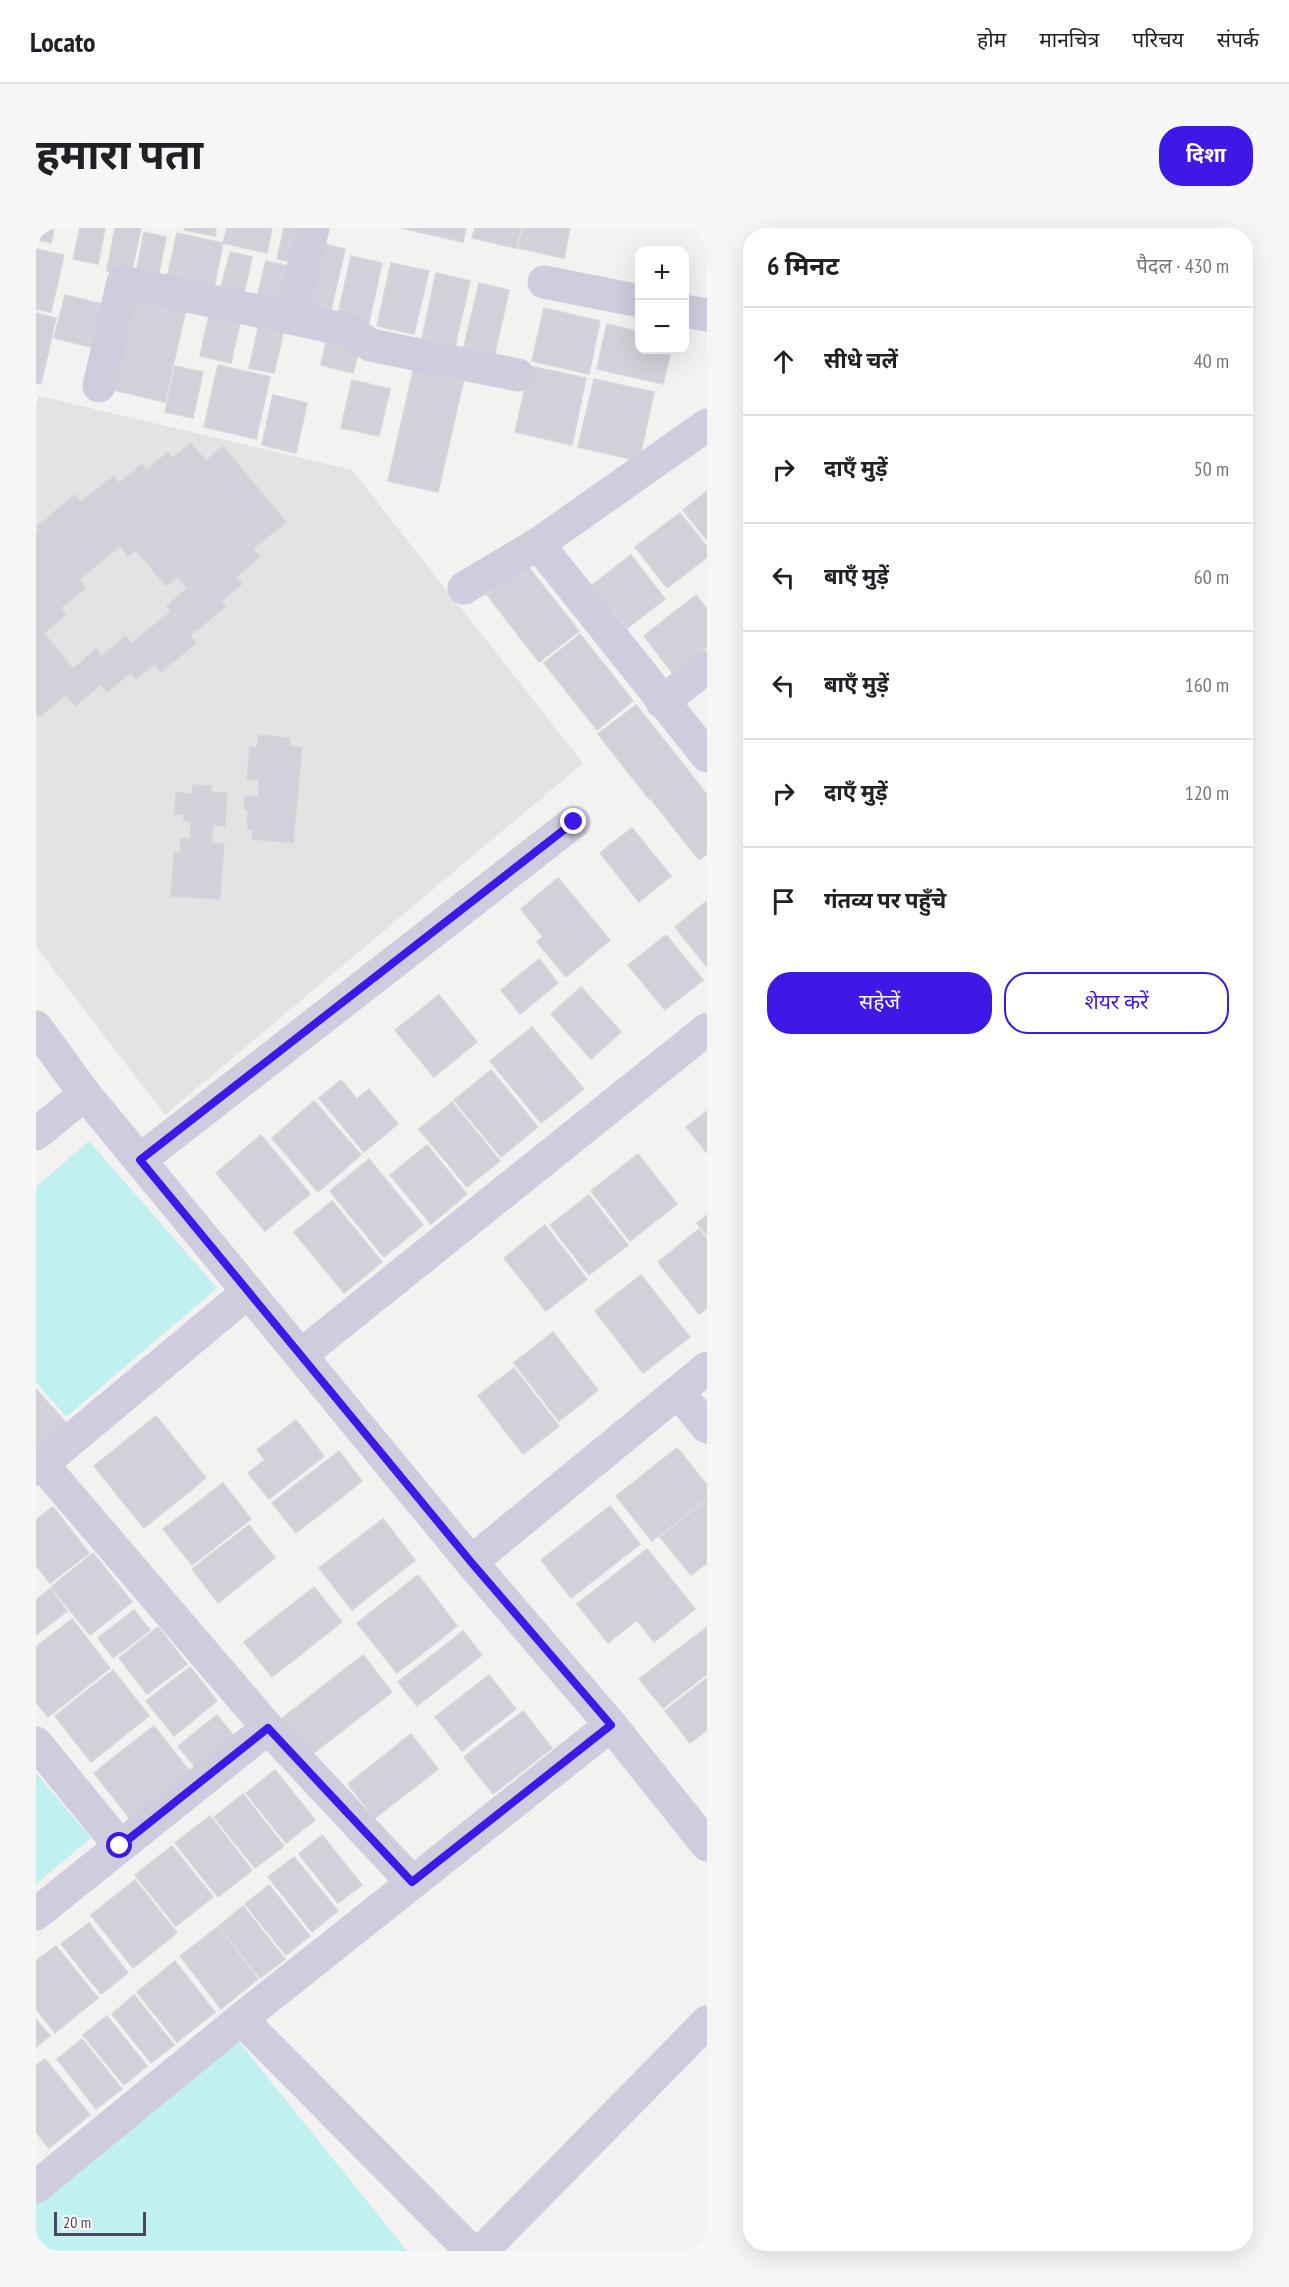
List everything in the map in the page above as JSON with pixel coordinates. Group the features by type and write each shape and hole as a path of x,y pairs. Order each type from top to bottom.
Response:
{"street":[{"path":"291,318 313,228"},
{"path":"99,386 123,282 351,332 370,345 518,375"},
{"path":"544,282 635,301"},
{"path":"689,311 707,315"},
{"path":"464,588 538,544 707,425"},
{"path":"538,544 707,756"},
{"path":"662,702 707,667"},
{"path":"140,1160 574,822"},
{"path":"36,1027 85,1094 471,1562 611,1725 707,1845"},
{"path":"301,1355 707,1029"},
{"path":"36,1134 85,1094"},
{"path":"248,1292 39,1466 268,1728 412,1882"},
{"path":"471,1562 707,1368"},
{"path":"678,1392 707,1427"},
{"path":"36,2187 241,2019 611,1725"},
{"path":"36,1914 268,1728"},
{"path":"36,1743 120,1846"},
{"path":"241,2019 471,2251"},
{"path":"482,2251 707,2022"}],"shaded area":[{"path":"39,396 352,470 583,763 165,1115 36,947 36,407"},
{"path":"89,1141 217,1288 66,1417 36,1382 36,1187"},
{"path":"36,1773 91,1838 36,1884"},
{"path":"236,2038 407,2251 36,2251 36,2199"}],"building":[{"path":"36,228 54,228 51,243 36,239"},
{"path":"80,228 105,228 98,264 73,259"},
{"path":"115,228 141,228 131,275 107,271"},
{"path":"185,228 216,228 215,236 184,230"},
{"path":"227,228 272,228 267,253 223,243"},
{"path":"284,228 311,228 303,264 277,259"},
{"path":"401,228 466,228 463,242"},
{"path":"475,228 521,228 516,248 472,238"},
{"path":"523,228 570,228 564,258 518,248"},
{"path":"144,232 166,237 157,283 135,279"},
{"path":"177,233 223,243 213,293 166,283"},
{"path":"317,242 345,249 329,319 301,313"},
{"path":"36,249 64,255 51,312 36,309"},
{"path":"230,252 252,257 243,297 220,292"},
{"path":"351,256 382,263 368,327 337,319"},
{"path":"266,261 298,268 289,306 257,298"},
{"path":"391,263 429,271 414,334 377,326"},
{"path":"436,273 470,281 455,347 422,339"},
{"path":"479,283 509,290 492,367 461,360"},
{"path":"127,291 187,304 165,402 105,388"},
{"path":"65,295 114,307 103,350 54,338"},
{"path":"211,307 242,314 231,363 200,356"},
{"path":"544,308 600,321 589,374 532,361"},
{"path":"36,313 56,318 41,384 36,383"},
{"path":"260,320 285,325 274,373 249,368"},
{"path":"607,324 635,331 635,354 670,354 663,384 597,369"},
{"path":"327,338 360,347 353,373 321,365"},
{"path":"218,365 270,377 256,439 204,427"},
{"path":"175,366 203,372 193,418 165,412"},
{"path":"530,366 586,378 572,445 515,432"},
{"path":"414,367 464,379 438,492 388,481"},
{"path":"594,379 654,392 639,461 578,447"},
{"path":"352,380 390,389 379,436 341,428"},
{"path":"273,395 307,403 296,453 262,445"},
{"path":"191,443 206,461 223,446 286,522 253,549 260,557 236,577 242,584 221,601 226,606 190,636 196,643 161,672 154,664 136,679 130,673 107,692 101,685 75,706 66,695 39,717 36,713 36,534 40,531 36,527 75,495 81,502 113,476 119,483 142,464 146,470 168,452 172,458","holes":["120,546 128,556 136,550 166,586 178,577 187,588 167,606 171,611 132,643 126,636 102,656 96,649 73,669 44,633 66,615 61,608 86,588 79,580"]},
{"path":"707,491 707,540 683,510"},
{"path":"680,513 707,547 707,557 667,588 635,547"},
{"path":"631,555 665,599 627,628 592,585"},
{"path":"526,564 579,631 539,662 487,595"},
{"path":"696,595 707,609 707,647 673,674 644,636"},
{"path":"580,634 633,701 597,730 544,663"},
{"path":"636,705 687,769 649,799 598,734"},
{"path":"259,735 290,738 290,746 302,748 293,843 252,839 253,830 247,829 248,810 244,809 245,796 258,797 259,780 247,779 250,747 257,747"},
{"path":"687,769 707,795 707,854 699,860 650,798"},
{"path":"193,785 212,786 211,792 227,793 225,826 213,825 212,843 224,844 220,899 171,896 174,853 180,854 181,838 190,839 191,821 184,821 184,815 174,814 176,792 192,794"},
{"path":"632,828 671,876 639,902 600,853"},
{"path":"558,878 610,940 566,977 537,942 543,937 521,909"},
{"path":"707,901 707,967 675,927"},
{"path":"666,935 703,980 665,1010 628,965"},
{"path":"539,959 558,983 520,1014 501,990"},
{"path":"581,987 621,1032 591,1059 551,1014"},
{"path":"439,995 477,1042 434,1077 395,1030"},
{"path":"532,1027 584,1089 541,1123 490,1061"},
{"path":"491,1070 538,1127 501,1157 454,1100"},
{"path":"341,1080 357,1099 369,1089 398,1124 364,1152 319,1098"},
{"path":"314,1101 361,1155 318,1192 272,1138"},
{"path":"452,1102 500,1161 467,1187 419,1129"},
{"path":"707,1111 707,1153 686,1127"},
{"path":"261,1135 310,1194 265,1231 216,1173"},
{"path":"427,1145 467,1194 431,1224 390,1175"},
{"path":"638,1154 677,1204 630,1241 591,1191"},
{"path":"369,1159 423,1225 384,1257 330,1191"},
{"path":"589,1195 628,1245 589,1275 550,1225"},
{"path":"332,1201 382,1262 344,1293 294,1232"},
{"path":"707,1215 707,1235 697,1223"},
{"path":"545,1225 587,1279 546,1311 504,1258"},
{"path":"699,1229 707,1239 707,1308 699,1314 658,1262"},
{"path":"641,1275 690,1337 643,1373 595,1311"},
{"path":"553,1332 598,1390 559,1421 514,1363"},
{"path":"514,1368 559,1426 523,1454 478,1396"},
{"path":"36,1389 69,1426 36,1455"},
{"path":"156,1416 206,1478 144,1528 94,1466"},
{"path":"296,1420 324,1456 269,1499 248,1473 265,1460 257,1450"},
{"path":"677,1448 707,1485 707,1498 652,1541 616,1496"},
{"path":"339,1451 362,1481 296,1533 272,1503"},
{"path":"223,1483 251,1519 192,1565 163,1529"},
{"path":"707,1500 707,1563 691,1575 660,1537"},
{"path":"610,1506 640,1544 571,1598 541,1560"},
{"path":"53,1507 89,1553 50,1583 36,1565 36,1520"},
{"path":"383,1519 415,1560 352,1610 319,1568"},
{"path":"249,1525 275,1558 218,1603 192,1569"},
{"path":"647,1549 695,1609 654,1642 637,1620 608,1643 577,1604"},
{"path":"93,1553 132,1602 90,1635 51,1587"},
{"path":"418,1575 457,1626 397,1673 357,1623"},
{"path":"314,1587 342,1622 272,1677 244,1642"},
{"path":"50,1589 67,1611 36,1635 36,1600"},
{"path":"134,1610 150,1630 113,1658 98,1638"},
{"path":"72,1619 110,1668 48,1717 36,1702 36,1647"},
{"path":"158,1627 187,1664 147,1694 119,1658"},
{"path":"707,1627 707,1674 663,1708 639,1679"},
{"path":"463,1631 482,1655 417,1706 398,1682"},
{"path":"363,1655 392,1692 311,1755 281,1719"},
{"path":"190,1667 217,1701 174,1736 146,1701"},
{"path":"113,1670 149,1716 91,1762 55,1716"},
{"path":"489,1675 516,1709 462,1751 435,1717"},
{"path":"707,1678 707,1730 690,1743 665,1711"},
{"path":"523,1711 552,1748 493,1794 464,1757"},
{"path":"217,1715 237,1740 198,1770 178,1746"},
{"path":"154,1726 191,1773 131,1820 94,1773"},
{"path":"411,1734 438,1769 375,1818 348,1784"},
{"path":"275,1770 315,1820 286,1843 246,1793"},
{"path":"243,1794 284,1846 255,1868 214,1817"},
{"path":"210,1816 252,1870 218,1897 175,1843"},
{"path":"322,1835 362,1885 338,1903 299,1854"},
{"path":"172,1846 213,1897 176,1926 135,1875"},
{"path":"294,1857 338,1911 312,1932 268,1877"},
{"path":"135,1880 177,1933 133,1968 91,1915"},
{"path":"269,1885 310,1936 286,1955 245,1904"},
{"path":"243,1906 285,1959 260,1978 219,1926"},
{"path":"89,1923 128,1973 101,1994 61,1944"},
{"path":"218,1927 258,1979 221,2009 180,1956"},
{"path":"56,1946 98,1998 55,2033 36,2009 36,1961"},
{"path":"175,1961 215,2012 177,2042 137,1992"},
{"path":"134,1995 174,2045 151,2063 112,2014"},
{"path":"107,2016 147,2066 124,2085 83,2035"},
{"path":"36,2019 50,2036 36,2047"},
{"path":"82,2039 122,2089 96,2109 57,2059"},
{"path":"45,2059 90,2115 49,2148 36,2132 36,2066"}],"route":[{"path":"120,1846 268,1728 412,1882 611,1725 471,1562 140,1160 574,822"}]}
